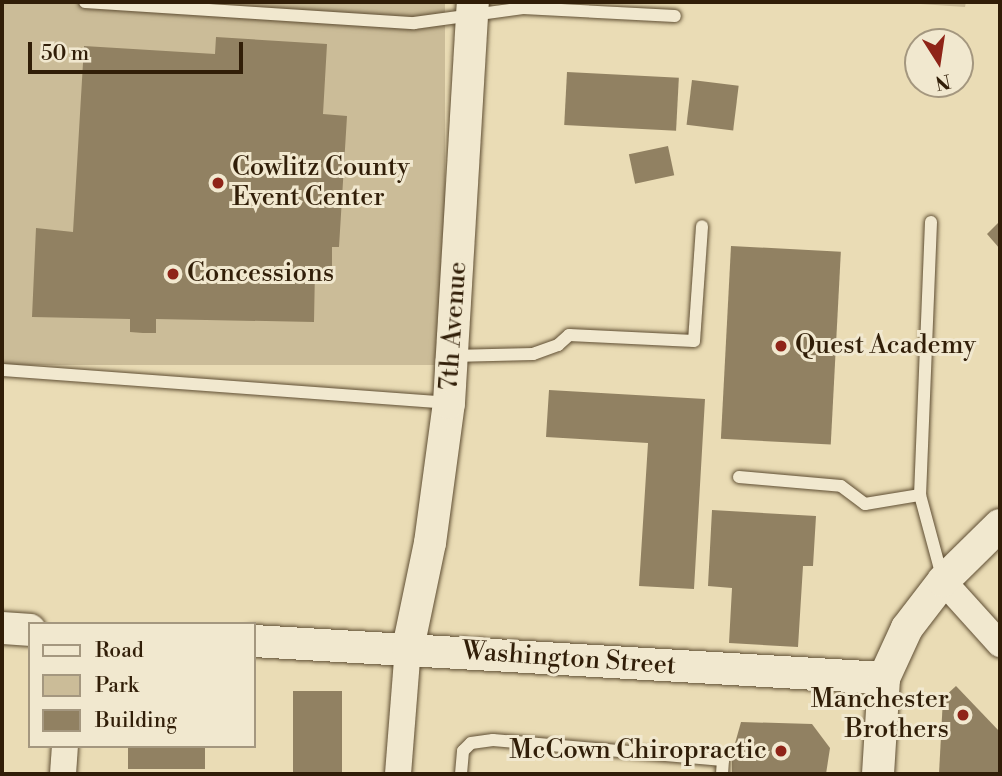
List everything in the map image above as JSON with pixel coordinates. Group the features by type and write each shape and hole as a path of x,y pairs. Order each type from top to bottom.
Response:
{"street":[{"name":"7th Avenue","path":"408,648 430,543 449,403 473,8"},
{"path":"878,774 884,678 907,628 943,581 1000,525"},
{"path":"943,581 1000,644"},
{"path":"2,628 28,630"},
{"name":"Washington Street","path":"256,641 884,678"},
{"path":"398,774 408,648"},
{"path":"63,774 65,748"}],"lane":[{"path":"85,2 414,23 473,8 675,16"},
{"path":"931,222 919,495 943,581"},
{"path":"452,356 533,354 558,345 569,335 694,341 702,226"},
{"path":"2,370 449,403"},
{"path":"739,477 841,486 865,504 919,495"},
{"path":"461,774 463,751 471,743 493,740 723,761 722,774"}],"green space":[{"name":"Cowlitz County Event Center","path":"2,2 445,2 445,365 2,365"},
{"path":"891,2 966,2 965,7"}],"building":[{"path":"216,37 327,44 323,114 347,116 339,247 332,247 332,269 315,269 314,322 156,319 156,333 143,333 130,332 130,319 32,317 36,228 73,232 84,46 215,54"},
{"path":"567,72 679,78 676,131 564,125"},
{"path":"692,80 739,86 733,130 687,125"},
{"path":"668,146 674,175 635,184 629,154"},
{"path":"1000,221 1000,249 987,234"},
{"name":"Quest Academy","path":"731,246 841,252 831,444 721,439"},
{"path":"549,390 705,399 694,589 639,586 648,443 546,437"},
{"path":"712,510 816,516 813,566 803,566 798,647 729,643 732,588 708,586"},
{"name":"Manchester Brothers","path":"956,686 1000,732 1000,774 939,774 943,698"},
{"path":"293,691 342,691 342,774 293,774"},
{"name":"McCown Chiropractic","path":"741,722 812,724 830,748 826,774 732,774 732,754"},
{"path":"128,748 205,748 205,769 128,769"}],"place":[{"name":"Cowlitz County Event Center","path":"218,183"},
{"name":"Concessions","path":"173,274"},
{"name":"Quest Academy","path":"781,346"},
{"name":"Manchester Brothers","path":"963,715"},
{"name":"McCown Chiropractic","path":"781,751"}]}
